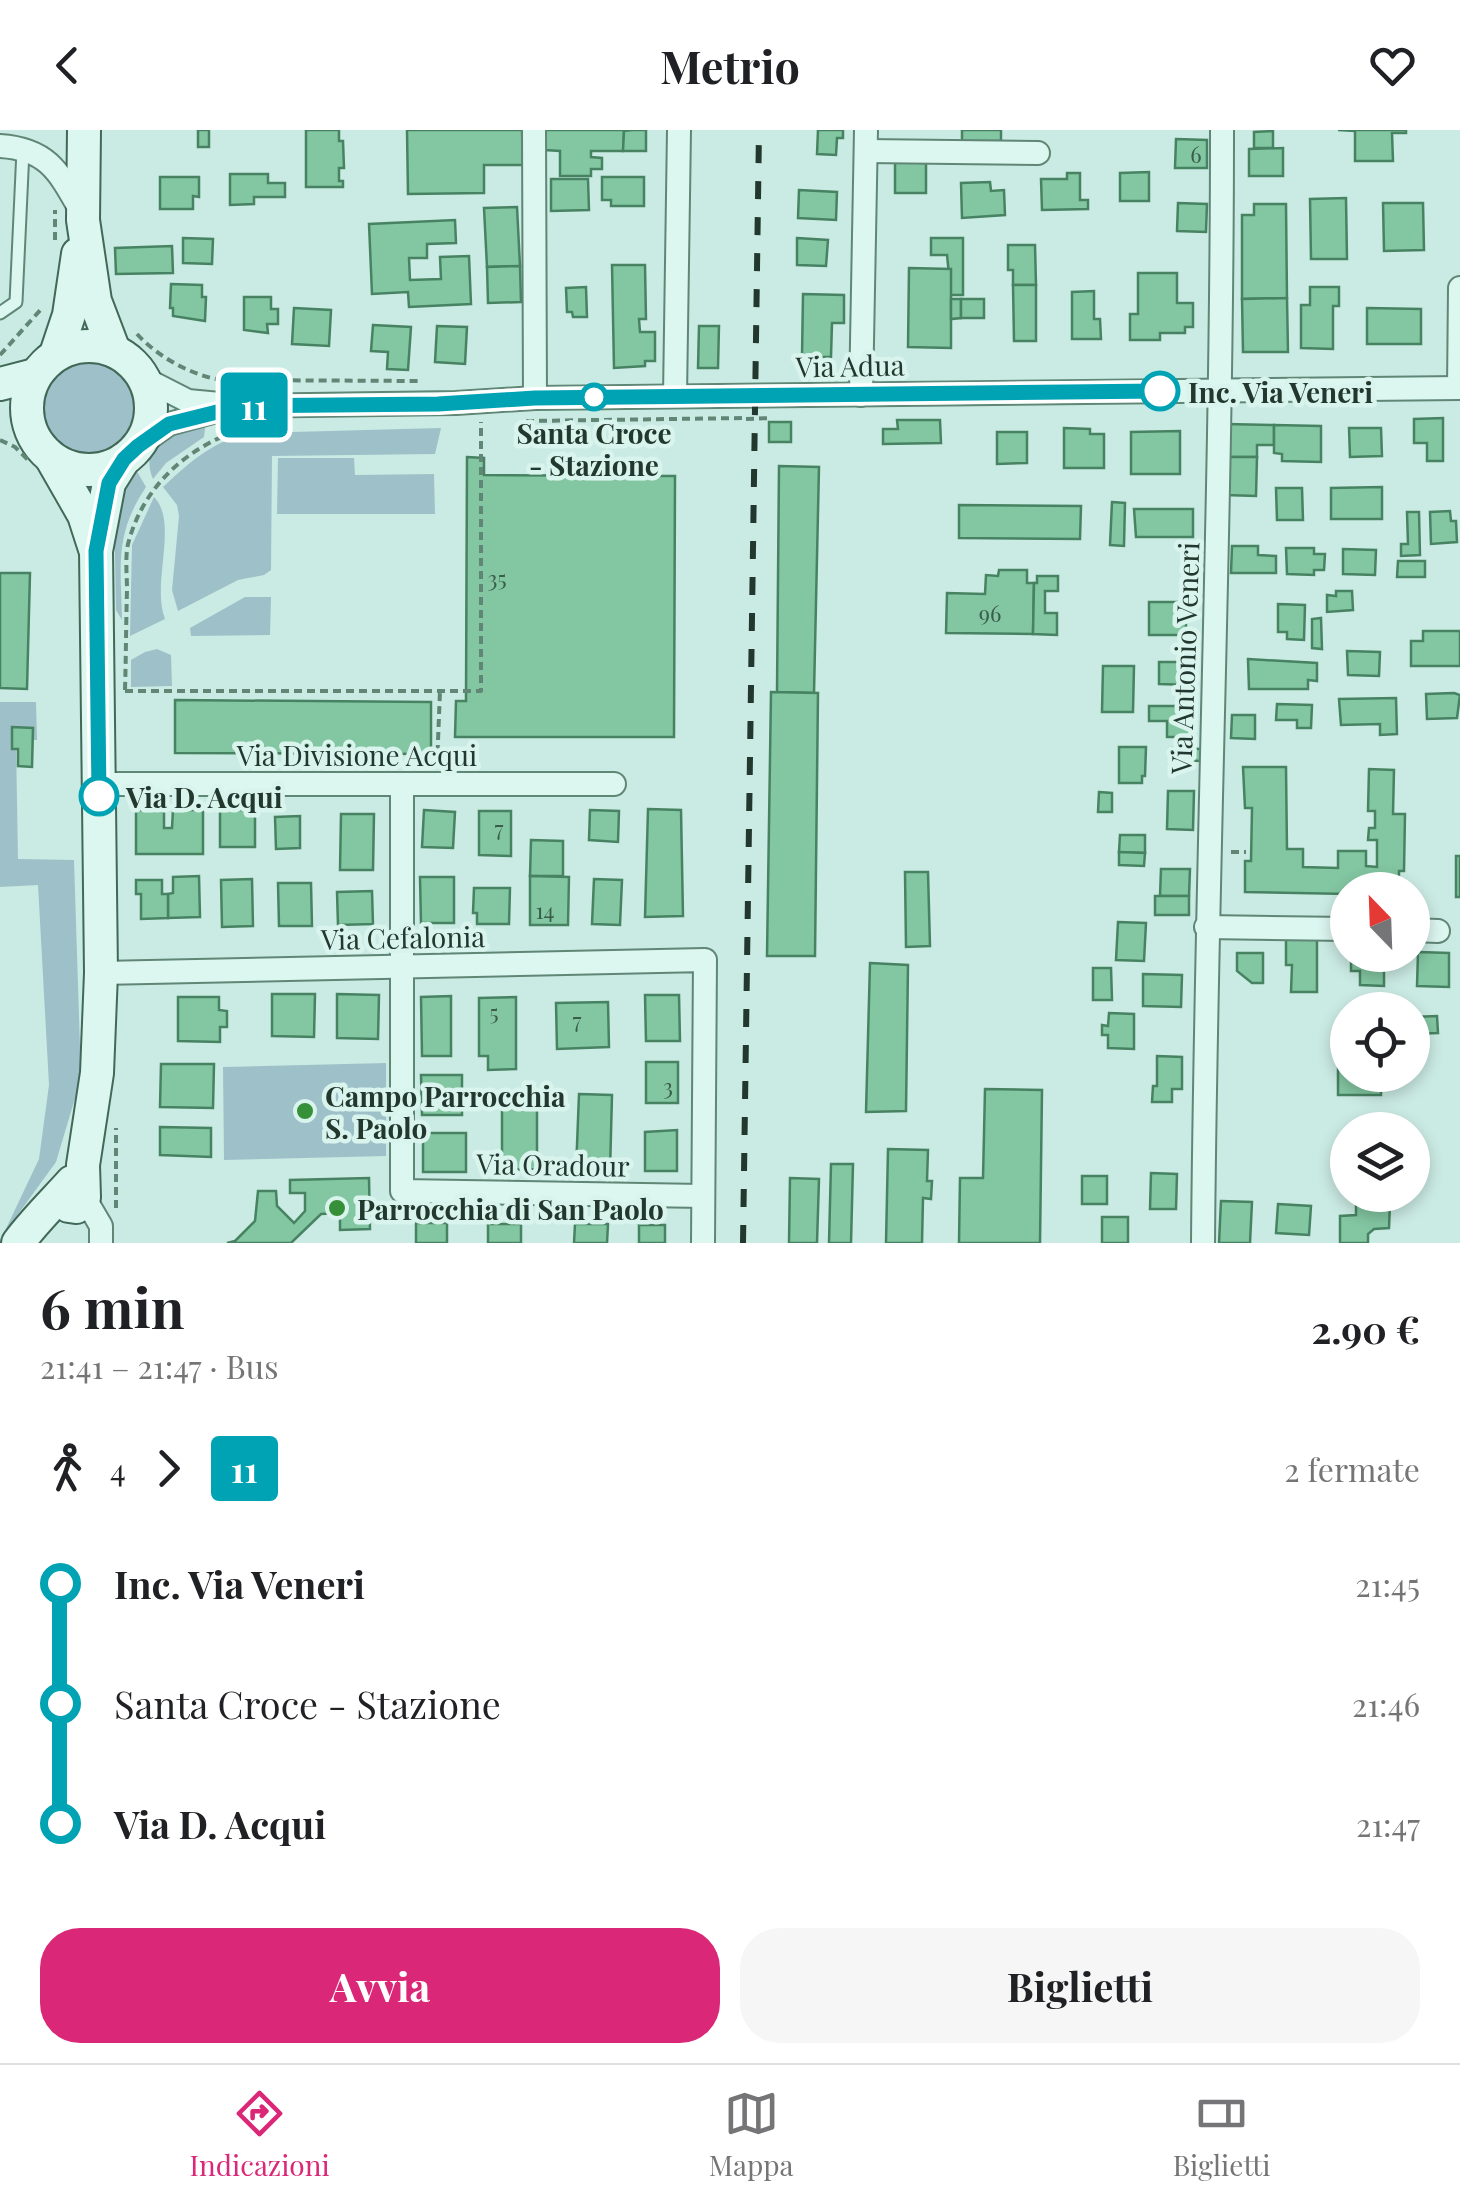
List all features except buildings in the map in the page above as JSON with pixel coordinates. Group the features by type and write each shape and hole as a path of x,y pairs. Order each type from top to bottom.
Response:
{"street":[{"path":"84,130 83,217 69,315 26,404 42,446 84,515 96,551"},
{"path":"534,130 535,398"},
{"path":"675,396 679,130"},
{"name":"Via Antonio Veneri","path":"1202,1243 1206,927 1222,391 1222,130"},
{"path":"861,395 866,140 1038,154"},
{"path":"12,146 49,161 83,217 96,301 114,351"},
{"path":"1459,388 1460,288"},
{"path":"0,384 75,346 95,346 126,358 144,378 150,395 147,430 109,483 96,551 102,973 96,1073 76,1190 24,1234"},
{"name":"Via Adua","path":"144,378 188,401 241,406 438,404 535,398 1459,388"},
{"name":"Via Adua","path":"131,453 169,424 241,406"},
{"path":"0,422 69,467 106,468 131,453"},
{"name":"Via Divisione Acqui","path":"99,784 614,784"},
{"path":"402,784 402,966"},
{"path":"1206,927 1330,929"},
{"path":"1430,931 1438,931"},
{"name":"Via Cefalonia","path":"102,973 705,960 703,1196"},
{"name":"Via Oradour","path":"402,966 402,1192 703,1196"},
{"path":"76,1190 101,1226 101,1243"},
{"path":"703,1196 703,1243"}],"lane":[{"path":"0,313 16,302 12,146"}],"path":[{"path":"56,169 56,257"},
{"path":"0,356 44,306"},
{"path":"200,376 222,380 422,381"},
{"path":"125,692 481,692 481,422"},
{"path":"125,706 128,543 154,488 181,460 217,437"},
{"path":"437,784 440,691"},
{"path":"116,1123 116,1223"}],"shaded area":[{"path":"89,355 108,359 124,370 135,386 139,405 135,424 124,440 108,451 89,455 70,451 54,440 43,424 39,405 43,386 54,370 70,359"},
{"path":"206,420 204,437 166,463 153,479 150,465 155,446 172,433"},
{"path":"441,428 435,454 272,456 271,570 238,580 178,611 172,590 179,516 177,505 163,487 203,453 250,433"},
{"path":"278,458 354,458 355,475 434,474 435,514 277,514"},
{"path":"135,468 146,487 124,536 122,620 116,610 114,504"},
{"path":"154,497 164,522 161,589 165,619 130,636 132,545"},
{"path":"245,597 271,597 270,635 191,636 190,628"},
{"path":"157,649 171,655 172,686 131,687 131,660"},
{"path":"0,702 36,702 37,740 16,740 18,859 74,860 81,1078 56,1162 3,1235 39,1159 49,1085 38,885 0,887"},
{"name":"Campo Parrocchia S. Paolo","path":"386,1063 386,1156 224,1160 223,1067"}],"railway":[{"path":"743,1243 759,130"}],"bus line":[{"name":"11","path":"99,796 96,551 109,483 124,459 169,424 241,406 438,404 535,398 1160,391"}],"place":[{"name":"Inc. Via Veneri","path":"1160,391"},
{"name":"Santa Croce - Stazione","path":"594,397"},
{"name":"Via D. Acqui","path":"99,796"},
{"name":"Campo Parrocchia S. Paolo","path":"305,1111"},
{"name":"Parrocchia di San Paolo","path":"337,1208"}]}
